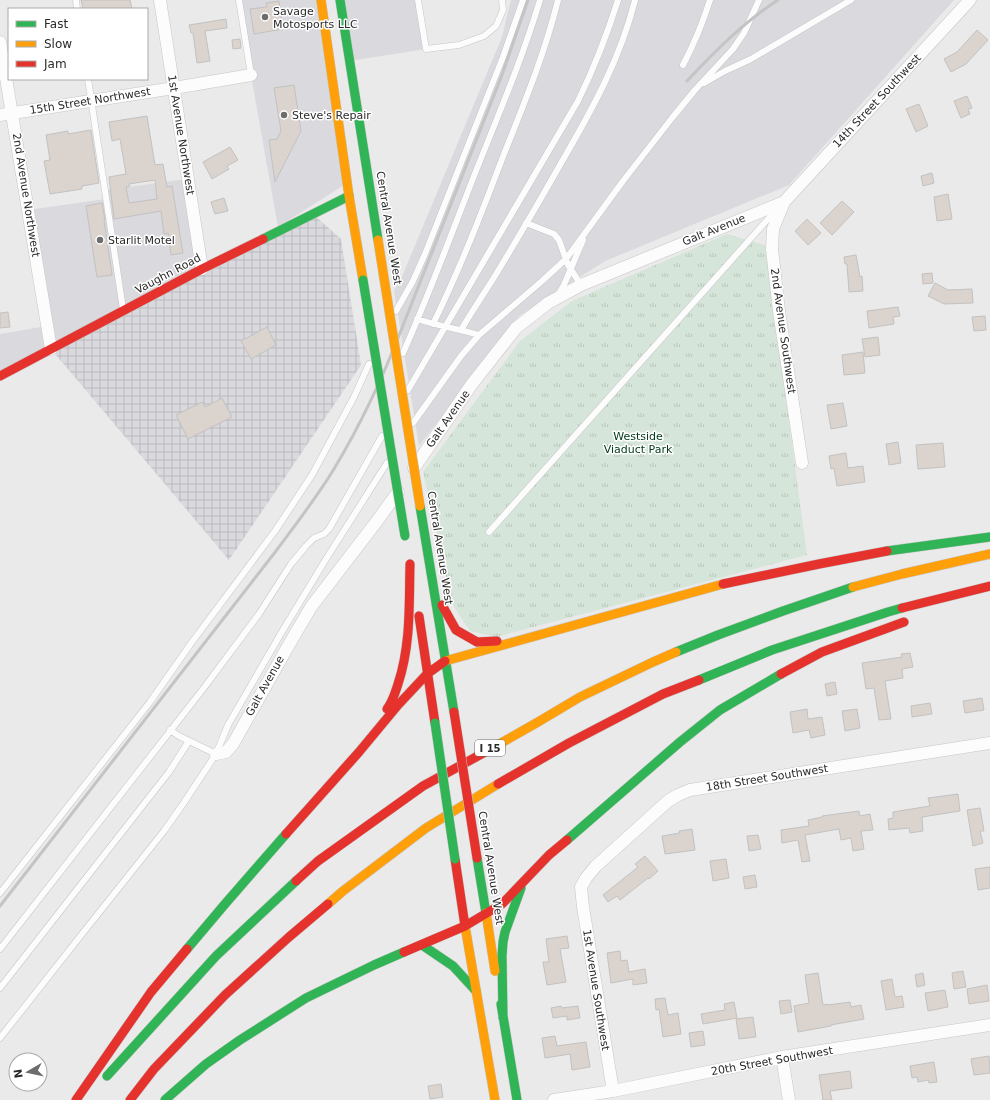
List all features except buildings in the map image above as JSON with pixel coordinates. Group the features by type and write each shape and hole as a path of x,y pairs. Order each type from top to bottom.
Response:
{"main road":[{"path":"321,0 349,196 405,539"},
{"name":"Central Avenue West","path":"340,0 378,240 389,332 435,593 517,1100"},
{"path":"350,61 357,165"},
{"path":"349,196 356,183"},
{"path":"349,196 359,206"},
{"name":"Vaughn Road","path":"0,376 202,269 349,196"},
{"path":"368,233 389,332"},
{"path":"76,1100 151,992 225,904 359,752 398,705 427,674 446,660 723,584 826,562 894,550 990,537"},
{"name":"I 15","path":"100,1084 216,956 318,861 423,786 580,697 652,662 718,635 847,589 902,574 990,554"},
{"path":"359,752 392,702 402,672 407,647 409,560 415,590 476,991 495,1100"},
{"path":"130,1100 154,1069 225,995 289,937 343,891 426,828 496,785 569,743 663,694 772,650 888,612 990,586"},
{"path":"435,593 456,630 477,642 520,639"},
{"path":"165,1100 206,1064 240,1040 306,998 374,965 466,926 502,904 549,854 680,742 720,710 773,678 822,652 916,618"},
{"path":"503,1018 503,942 505,932 524,880"},
{"path":"422,945 453,966 476,991"}],"street":[{"name":"1st Avenue Northwest","path":"160,0 202,269"},
{"name":"14th Street Southwest","path":"784,202 970,0"},
{"name":"2nd Avenue Northwest","path":"0,42 6,114 51,349"},
{"name":"15th Street Northwest","path":"6,114 251,75"},
{"name":"Galt Avenue","path":"216,754 226,752 233,744 311,608 377,521 472,384 516,328 554,300 581,285 784,202"},
{"name":"2nd Avenue Southwest","path":"784,202 773,230 772,249 779,311 802,462"},
{"name":"18th Street Southwest","path":"581,887 596,866 668,801 690,790 990,742"},
{"name":"1st Avenue Southwest","path":"581,887 583,908 613,1092"},
{"name":"20th Street Southwest","path":"554,1100 613,1092 782,1057 990,1024"},
{"path":"782,1057 789,1100"}],"lane":[{"path":"239,0 251,75"},
{"path":"418,0 426,49 459,45 484,36 496,26 503,10 502,0"},
{"path":"389,332 426,254 505,51 523,0"},
{"path":"393,374 417,319 513,77 532,27 540,0"},
{"path":"433,324 474,234 547,39 558,0"},
{"path":"399,406 578,101 605,41 618,0"},
{"path":"461,330 498,271 580,130 607,78 622,43 635,0"},
{"path":"684,65 702,24 710,0"},
{"path":"401,441 461,356 479,334 566,259 623,181 695,90 733,49 744,33 759,0"},
{"path":"695,90 707,81 751,59 851,0"},
{"path":"88,80 124,311"},
{"path":"489,532 784,202"},
{"path":"526,223 554,234 559,240 566,259 581,285"},
{"path":"554,300 562,289 588,230"},
{"path":"417,319 479,334"},
{"path":"0,893 150,702 192,642 275,531 312,475 354,397 379,343"},
{"path":"0,949 207,683 259,614 292,564 306,546 314,538 324,534 329,529 392,419"},
{"path":"0,1038 164,831 183,804 216,754 228,725 276,643 396,448"},
{"path":"170,730 216,754"},
{"path":"0,988 169,772 189,741"}],"shaded area":[{"path":"239,0 321,0 347,183 278,227 251,75"},
{"path":"340,0 418,0 426,49 350,61"},
{"path":"511,0 954,0 789,185 605,261 519,316 419,446 394,290 401,279 502,37"},
{"path":"188,179 202,269 0,376 0,334 47,326 28,210 106,199 105,190"},
{"path":"313,214 341,239 361,365 229,560 51,349"}],"green space":[{"name":"Westside Viaduct Park","path":"727,234 765,245 807,555 496,637 470,631 452,604 423,472 520,341 572,301"}],"railway":[{"path":"0,906 276,551 321,490 344,452 371,400 395,346 502,75 528,0"},
{"path":"687,81 730,38 753,18 778,0"}],"traffic: fast":[{"path":"340,0 378,240"},
{"path":"263,239 349,196"},
{"path":"363,280 405,536"},
{"path":"420,506 454,712"},
{"path":"887,551 990,537"},
{"path":"676,652 783,611 853,587"},
{"path":"699,680 772,650 902,608"},
{"path":"567,840 680,742 720,710 781,674"},
{"path":"435,723 455,859"},
{"path":"187,949 286,834"},
{"path":"477,858 486,913"},
{"path":"107,1076 216,956 296,881"},
{"path":"503,1018 503,942 505,932 521,888"},
{"path":"422,945 453,966 476,991"},
{"path":"165,1100 206,1064 240,1040 306,998 404,952"},
{"path":"501,1004 517,1100"}],"traffic: slow":[{"path":"321,0 349,196 363,280"},
{"path":"378,240 420,506"},
{"path":"853,587 990,554"},
{"path":"445,661 723,584"},
{"path":"487,751 580,697 676,652"},
{"path":"328,904 426,828 498,784"},
{"path":"486,913 495,971"},
{"path":"465,926 495,1100"}],"traffic: jam":[{"path":"0,376 202,269 263,239"},
{"path":"723,584 887,551"},
{"path":"387,709 396,691 405,654 409,609 410,564"},
{"path":"902,608 990,586"},
{"path":"442,605 456,630 477,642 497,641"},
{"path":"419,616 435,723"},
{"path":"781,674 822,652 904,622"},
{"path":"286,834 359,752 398,705 427,674 445,661"},
{"path":"498,784 569,743 663,694 699,680"},
{"path":"454,712 477,858"},
{"path":"296,881 318,861 423,786 487,751"},
{"path":"404,952 465,926 502,904 549,855 567,840"},
{"path":"455,859 465,926"},
{"path":"130,1100 154,1069 225,995 328,904"},
{"path":"76,1100 151,992 187,949"}],"place":[{"name":"Savage Motosports LLC","path":"265,17"},
{"name":"Steve's Repair","path":"284,115"},
{"name":"Starlit Motel","path":"100,240"}]}
